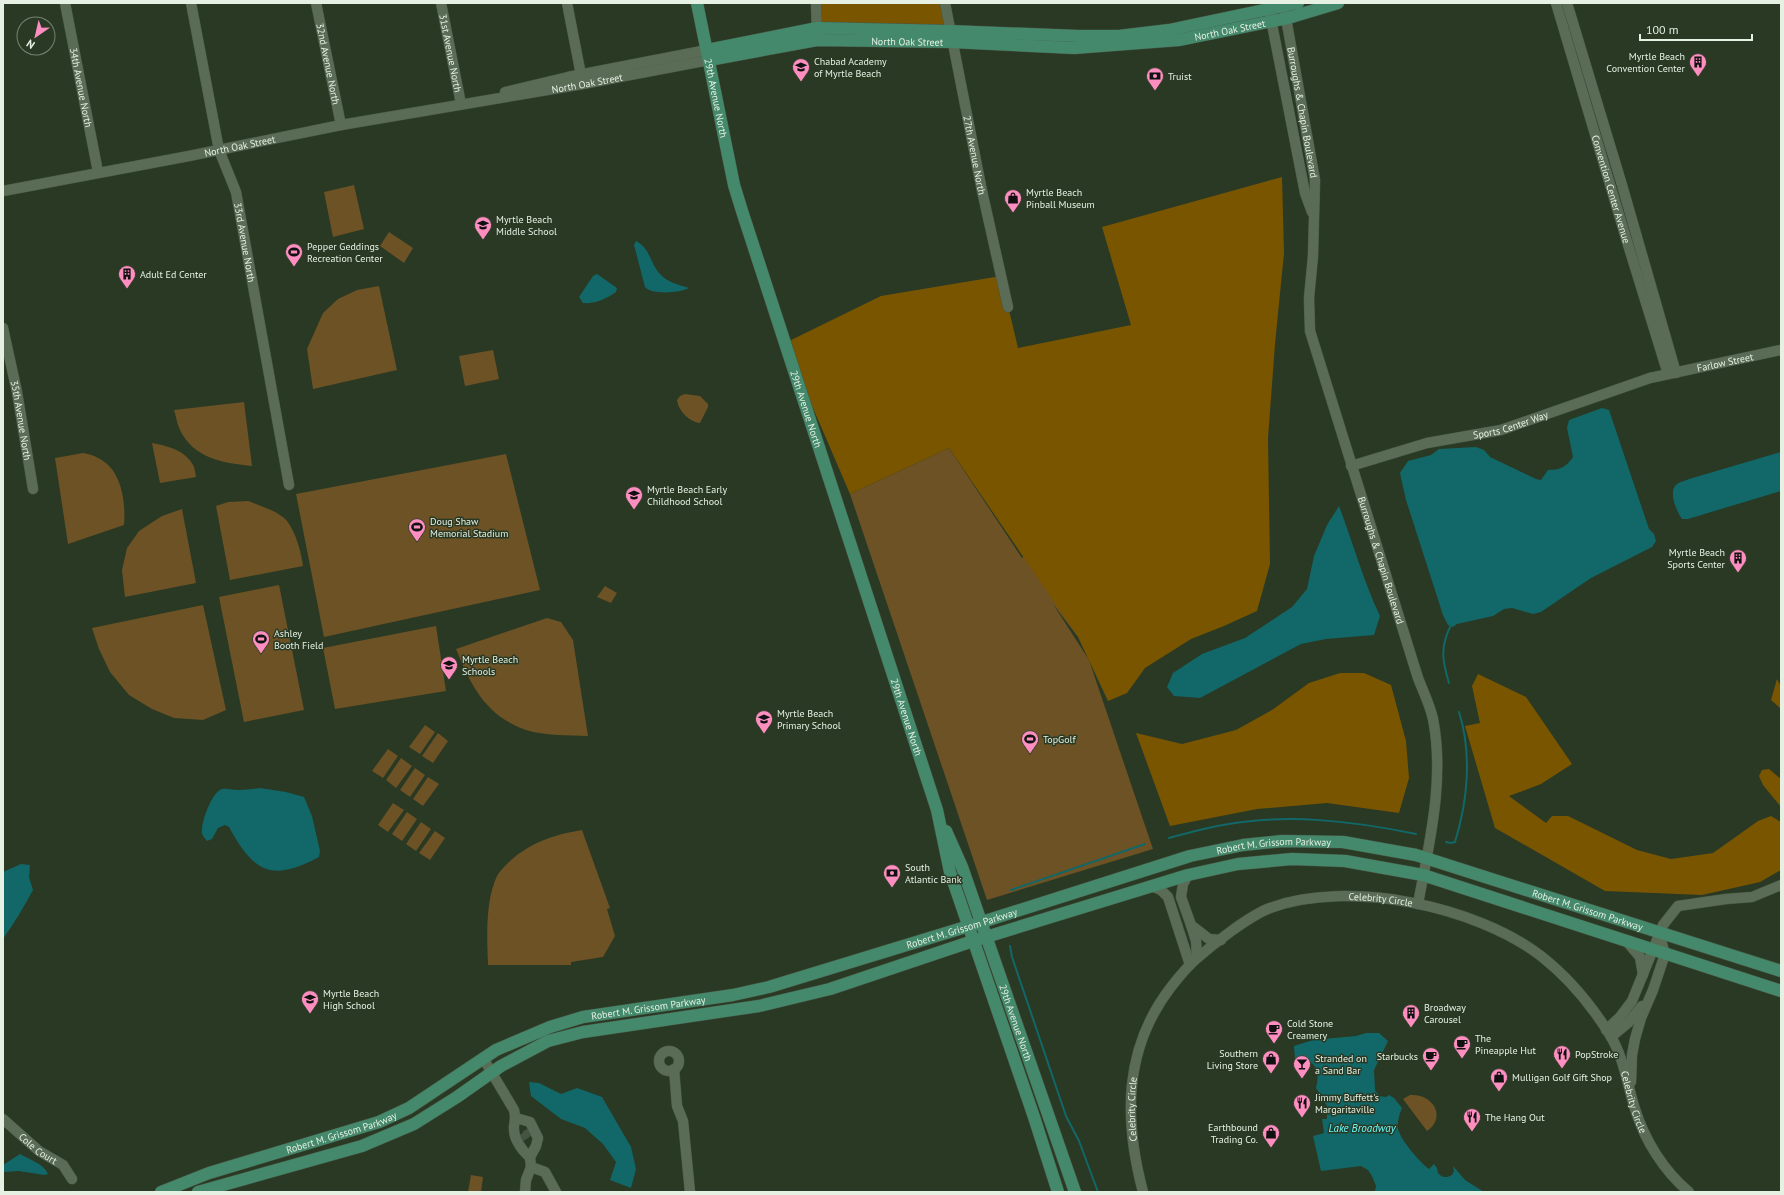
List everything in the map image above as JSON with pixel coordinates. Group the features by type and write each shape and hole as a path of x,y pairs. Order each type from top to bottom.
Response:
{"main road":[{"name":"29th Avenue North","path":"697,3 734,186 937,810 962,867 982,922 1075,1192"},
{"name":"North Oak Street","path":"1286,12 1298,3"},
{"name":"North Oak Street","path":"708,55 817,34 951,36 1074,48 1178,40 1271,15 1338,3"},
{"name":"29th Avenue North","path":"937,810 950,872 1034,1117 1058,1192"},
{"name":"Robert M. Grissom Parkway","path":"161,1192 209,1173 379,1122 408,1108 496,1050 550,1027 583,1017 733,995 769,987 982,922 1190,856 1243,845 1282,841 1343,842 1379,847 1426,858 1781,971"},
{"name":"Robert M. Grissom Parkway","path":"198,1192 362,1146 414,1124 501,1066 548,1041 583,1032 759,1006 830,989 973,941 987,938 1151,886 1214,868 1252,862 1313,859 1363,863 1424,875 1781,991"}],"street":[{"name":"34th Avenue North","path":"65,3 98,172"},
{"name":"33rd Avenue North","path":"191,3 219,150 236,192 289,485"},
{"name":"32nd Avenue North","path":"316,3 341,125"},
{"name":"31st Avenue North","path":"441,3 461,104"},
{"path":"567,3 582,79"},
{"path":"816,3 817,34"},
{"name":"27th Avenue North","path":"945,3 1008,307"},
{"name":"Convention Center Avenue","path":"1556,3 1625,235 1672,373"},
{"name":"Convention Center Avenue","path":"1567,3 1622,185 1672,373"},
{"name":"Burroughs & Chapin Boulevard","path":"1286,12 1315,180 1313,256 1309,298 1310,331 1418,678 1432,717 1438,762 1432,820 1418,904"},
{"name":"Burroughs & Chapin Boulevard","path":"1271,15 1305,193 1314,217"},
{"name":"North Oak Street","path":"3,191 341,125 476,102 515,88 582,79 708,55"},
{"name":"35th Avenue North","path":"3,328 17,392 33,489"},
{"name":"Farlow Street","path":"1672,373 1781,350"},
{"name":"Sports Center Way","path":"1351,466 1427,443 1501,430 1650,378 1672,373"},
{"path":"1188,875 1183,884 1181,897 1196,941 1193,961"},
{"path":"1608,1033 1630,1005 1637,993 1642,975 1659,933 1666,920 1678,906 1726,898 1752,897 1781,885"},
{"path":"1151,886 1161,890 1168,897 1193,961"},
{"name":"Celebrity Circle","path":"1143,1192 1136,1164 1131,1121 1133,1071 1140,1044 1152,1015 1167,992 1193,961 1252,917 1269,908 1293,902 1327,897 1354,896 1418,904 1475,920 1502,932 1527,946 1542,957 1572,985 1608,1033 1620,1057 1635,1109 1647,1140 1666,1168 1689,1192"},
{"path":"1191,925 1209,939 1220,940"},
{"path":"1631,1092 1632,1056 1635,1039 1641,1018 1653,990 1665,954 1659,933"},
{"path":"1628,942 1640,957 1642,975"},
{"path":"1608,1033 1628,1023 1653,990"},
{"path":"483,1058 521,1127 536,1146"},
{"path":"674,1069 677,1106 683,1121 690,1192"},
{"name":"Cole Court","path":"3,1120 39,1151 63,1165 72,1179"},
{"path":"525,1192 529,1159 536,1146 538,1138 530,1122 521,1127 516,1138 521,1149 529,1159 545,1172 556,1192"},
{"path":"521,1127 529,1159"}],"shaded area":[{"path":"816,3 945,3 950,31 817,28"},
{"path":"1282,177 1284,253 1268,438 1270,564 1257,611 1191,639 1145,668 1127,693 1108,701 1078,637 949,448 850,494 785,343 881,296 1001,276 1018,348 1131,325 1102,227"},
{"path":"354,185 364,229 333,237 324,192"},
{"path":"389,232 413,248 404,263 380,246"},
{"path":"379,286 397,370 313,389 307,349 323,313 338,299 357,290"},
{"path":"493,350 499,379 465,386 459,356"},
{"path":"685,394 700,396 708,404 700,423 688,418 679,408 677,400 680,396"},
{"path":"244,402 252,466 211,458 193,447 186,440 180,430 174,410"},
{"path":"152,443 169,447 180,452 190,460 194,466 196,477 160,483"},
{"name":"TopGolf","path":"949,448 1022,558 1034,548 1078,637 1053,604 1089,660 1153,849 987,900 850,494"},
{"path":"83,453 94,456 106,463 117,478 123,497 124,525 68,544 55,458"},
{"name":"Doug Shaw Memorial Stadium","path":"506,454 540,590 324,637 296,494"},
{"path":"248,501 274,512 287,521 298,542 303,566 230,580 216,506 228,502"},
{"path":"182,509 196,583 125,597 122,570 127,548 139,531 162,516"},
{"name":"Ashley Booth Field","path":"279,585 304,710 244,722 219,597"},
{"path":"605,586 617,593 611,603 597,597"},
{"path":"203,605 226,710 203,720 174,718 152,709 129,695 110,672 99,649 92,628"},
{"path":"547,618 561,622 573,640 588,736 557,735 533,732 512,724 500,717 490,708 474,687 456,649"},
{"path":"436,626 446,691 335,709 323,648"},
{"path":"1340,673 1364,673 1391,685 1406,741 1409,778 1399,813 1327,803 1257,809 1170,826 1136,733 1182,744 1236,730 1272,710 1309,683"},
{"path":"1478,674 1526,697 1572,764 1541,784 1509,796 1546,823 1552,816 1568,816 1637,850 1671,859 1713,853 1758,821 1771,816 1781,822 1781,870 1760,882 1702,895 1605,891 1495,828 1465,726 1480,723 1472,686"},
{"path":"1777,679 1781,687 1781,709 1771,700"},
{"path":"425,725 435,732 420,754 409,747"},
{"path":"438,733 448,741 433,763 422,756"},
{"path":"388,749 398,756 383,778 372,771"},
{"path":"401,758 412,766 396,788 386,780"},
{"path":"415,768 425,775 410,797 400,790"},
{"path":"1769,769 1781,779 1781,807 1763,785 1759,776 1762,770"},
{"path":"428,777 439,784 423,806 413,799"},
{"path":"393,803 404,810 388,832 378,825"},
{"path":"407,812 417,819 402,841 392,834"},
{"path":"421,822 431,829 416,851 406,844"},
{"path":"582,830 610,908 607,909 615,936 603,957 571,962 571,965 488,965 487,932 490,897 499,873 513,858 531,846 550,838"},
{"path":"435,831 445,838 430,860 419,853"},
{"path":"1410,1095 1418,1095 1425,1098 1435,1107 1436,1119 1427,1131 1403,1099"},
{"path":"471,1175 483,1177 481,1192 468,1192"}],"water":[{"path":"636,241 641,244 647,252 657,270 663,277 673,283 689,288 685,290 666,292 648,290 645,287 634,245"},
{"path":"597,274 617,288 616,292 608,297 592,303 583,303 579,297 593,276"},
{"path":"1602,408 1609,410 1649,529 1654,534 1656,541 1652,547 1591,578 1541,612 1533,614 1512,608 1504,609 1493,616 1457,624 1453,627 1448,625 1443,615 1406,500 1400,473 1408,461 1431,455 1439,449 1476,447 1484,450 1490,457 1541,480 1548,470 1563,467 1573,457 1567,428 1569,420"},
{"path":"1781,452 1781,491 1688,519 1682,519 1673,498 1673,489 1675,486 1689,479"},
{"path":"1339,506 1363,575 1380,616 1374,635 1326,639 1301,644 1200,698 1174,696 1167,687 1173,673 1202,654 1245,638 1292,607 1307,589 1314,556 1327,525"},
{"path":"260,788 286,792 304,797 312,816 320,851 319,857 303,865 276,871 266,869 247,855 229,827 225,825 218,828 212,839 207,841 202,833 202,825 208,807 218,791 222,789 241,790"},
{"path":"21,864 30,865 29,877 33,890 3,939 3,872"},
{"name":"Lake Broadway","path":"1366,1033 1379,1033 1388,1041 1374,1070 1375,1090 1379,1096 1386,1097 1389,1095 1394,1098 1402,1108 1398,1120 1398,1130 1408,1147 1429,1169 1434,1164 1438,1173 1443,1177 1446,1177 1452,1175 1454,1171 1453,1166 1465,1180 1484,1192 1380,1192 1375,1191 1376,1186 1372,1176 1368,1170 1361,1166 1321,1171 1313,1136 1324,1133 1322,1119 1327,1119 1327,1106 1316,1088 1318,1076 1315,1066 1312,1063 1302,1059 1295,1059 1294,1046 1313,1040 1356,1036"},
{"path":"529,1082 539,1083 561,1094 577,1088 602,1097 631,1147 636,1169 631,1188 610,1180 616,1162 603,1144 585,1128 561,1119 531,1096"},
{"path":"20,1154 43,1167 48,1174 44,1175 19,1171 3,1172 3,1165"}],"waterway":[{"path":"1449,683 1443,654 1445,640 1451,625"},
{"path":"1446,842 1455,842 1463,810 1467,777 1466,744 1459,712"},
{"path":"1169,838 1216,826 1247,821 1296,819 1344,822 1416,834"},
{"path":"1011,890 1145,844"},
{"path":"1010,946 1012,957 1066,1116 1079,1141 1098,1192"}],"tunnel":[{"path":"527,1129 531,1136"},
{"path":"521,1134 525,1140"}],"place":[{"name":"Myrtle Beach Convention Center","path":"1698,77"},
{"name":"Chabad Academy of Myrtle Beach","path":"801,82"},
{"name":"Truist","path":"1155,91"},
{"name":"Myrtle Beach Pinball Museum","path":"1013,213"},
{"name":"Myrtle Beach Middle School","path":"483,240"},
{"name":"Pepper Geddings Recreation Center","path":"294,267"},
{"name":"Adult Ed Center","path":"127,289"},
{"name":"Myrtle Beach Early Childhood School","path":"634,510"},
{"name":"Doug Shaw Memorial Stadium","path":"417,542"},
{"name":"Myrtle Beach Sports Center","path":"1738,573"},
{"name":"Ashley Booth Field","path":"261,654"},
{"name":"Myrtle Beach Schools","path":"449,680"},
{"name":"Myrtle Beach Primary School","path":"764,734"},
{"name":"TopGolf","path":"1030,754"},
{"name":"South Atlantic Bank","path":"892,888"},
{"name":"Myrtle Beach High School","path":"310,1014"},
{"name":"Broadway Carousel","path":"1411,1028"},
{"name":"Cold Stone Creamery","path":"1274,1044"},
{"name":"The Pineapple Hut","path":"1462,1059"},
{"name":"PopStroke","path":"1562,1069"},
{"name":"Starbucks","path":"1431,1071"},
{"name":"Southern Living Store","path":"1271,1074"},
{"name":"Stranded on a Sand Bar","path":"1302,1079"},
{"name":"Mulligan Golf Gift Shop","path":"1499,1092"},
{"name":"Jimmy Buffett's Margaritaville","path":"1302,1118"},
{"name":"The Hang Out","path":"1472,1132"},
{"name":"Earthbound Trading Co.","path":"1271,1148"}]}
